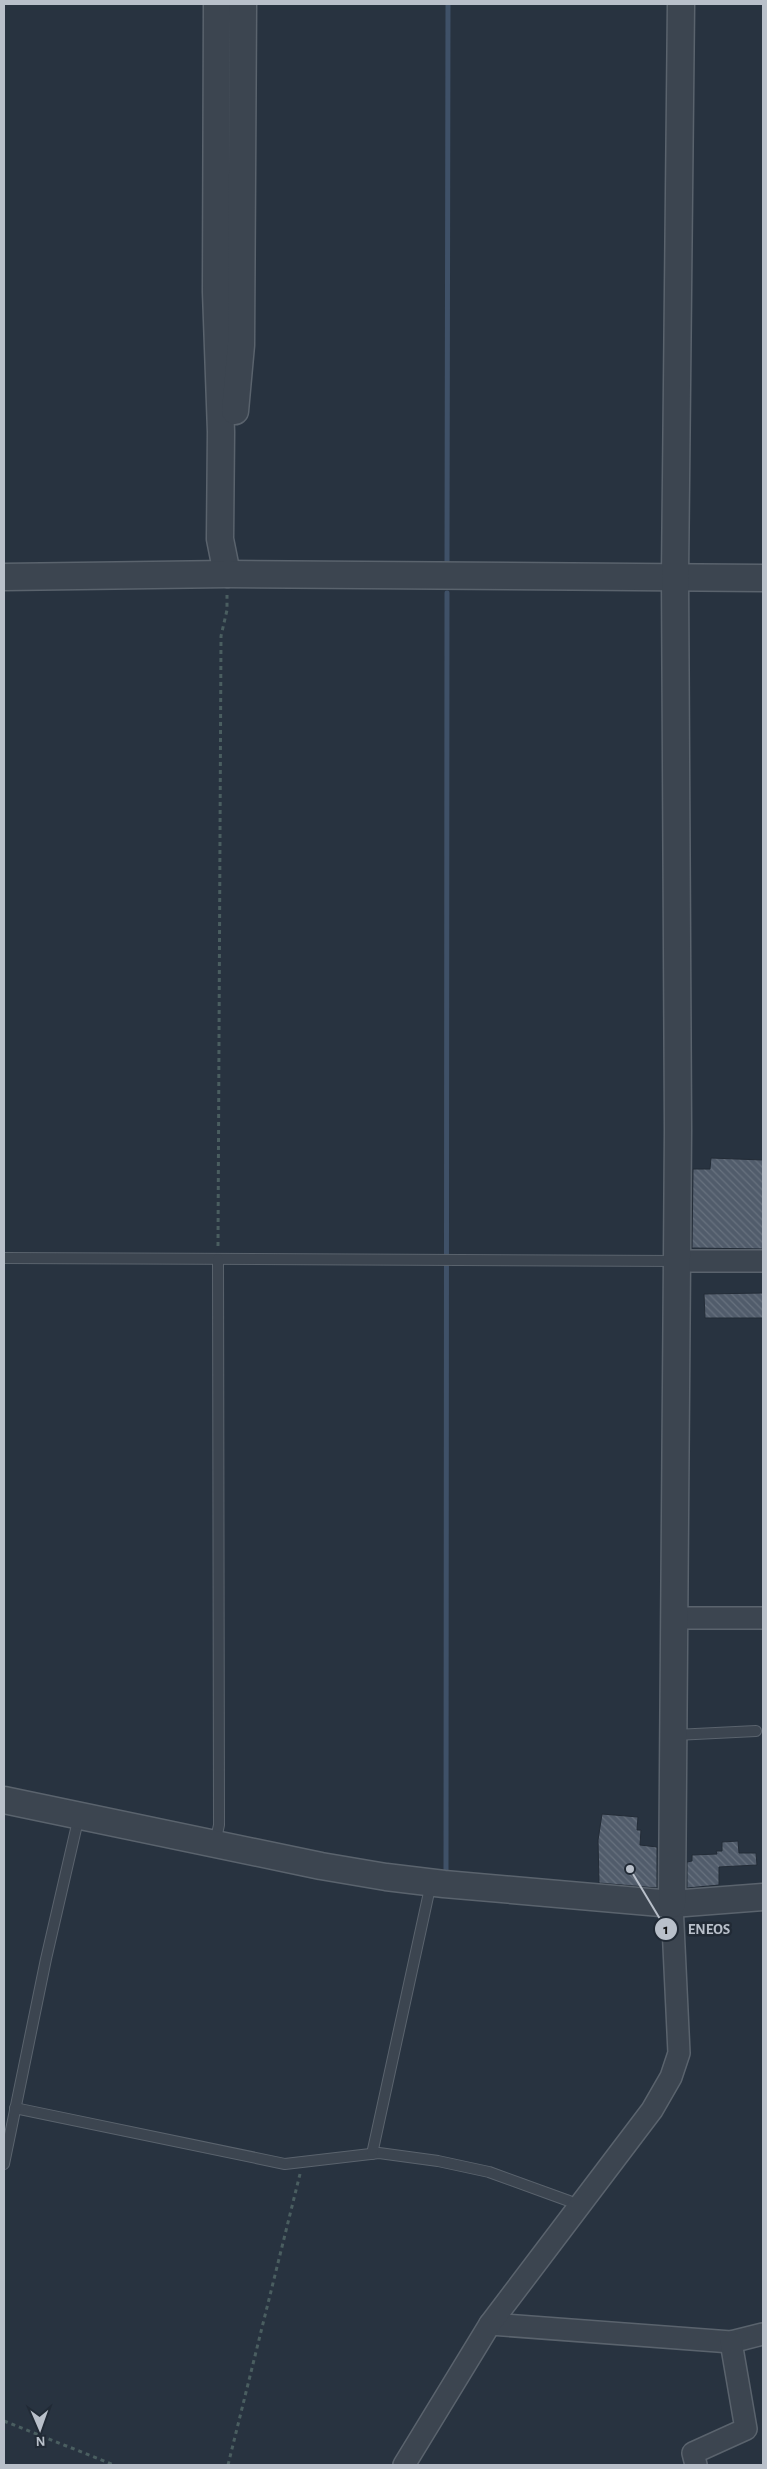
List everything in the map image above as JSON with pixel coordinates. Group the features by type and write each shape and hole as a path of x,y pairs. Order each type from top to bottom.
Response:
{"street":[{"path":"217,4 216,292 221,422 220,540 227,574"},
{"path":"227,574 232,541 233,435 241,344 243,4"},
{"path":"404,2465 490,2324 652,2110 670,2077 679,2053 672,1904 677,1260 675,576 681,4"},
{"path":"4,577 227,574 763,578"},
{"path":"677,1260 763,1261"},
{"path":"675,1618 763,1618"},
{"path":"4,1800 321,1866 431,1882 672,1904 763,1897"},
{"path":"490,2324 731,2342 763,2334"},
{"path":"696,2465 693,2453 746,2429 731,2342"}],"lane":[{"path":"4,1258 677,1260"},
{"path":"215,1843 219,1824 218,1259"},
{"path":"674,1735 756,1731"},
{"path":"4,2164 70,1848 79,1815"},
{"path":"372,2154 431,1882"},
{"path":"15,2108 285,2164 372,2154 438,2161 489,2172 569,2201 578,2207"}],"path":[{"path":"218,1259 221,636 227,610 227,574"},
{"path":"228,2465 303,2162"},
{"path":"4,2421 114,2465"}],"building":[{"path":"711,1158 763,1160 763,1249 692,1248 693,1169 710,1169"},
{"path":"763,1293 763,1318 705,1318 704,1294"},
{"path":"602,1814 638,1817 637,1830 641,1830 640,1845 657,1847 657,1888 599,1883 598,1840"},
{"path":"738,1841 739,1853 756,1853 757,1865 719,1867 719,1885 687,1888 687,1862 692,1861 692,1855 717,1854 716,1851 722,1851 722,1842"}],"waterway":[{"path":"447,561 448,4"},
{"path":"446,1874 447,593"}],"place":[{"name":"ENEOS","path":"630,1869"}]}
